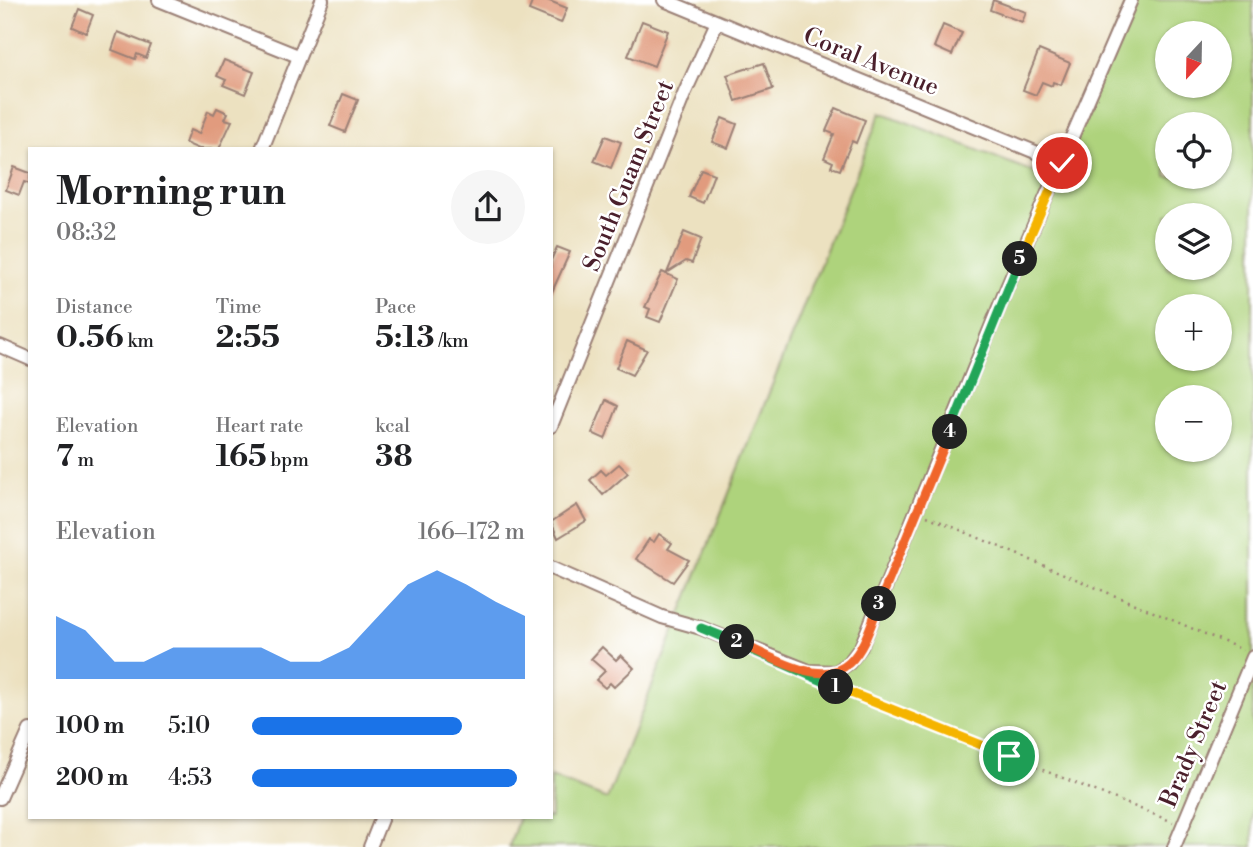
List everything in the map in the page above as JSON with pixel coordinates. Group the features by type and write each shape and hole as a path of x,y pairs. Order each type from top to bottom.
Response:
{"street":[{"path":"159,0 298,56"},
{"path":"263,147 322,0"},
{"name":"Coral Avenue","path":"664,0 1062,163"},
{"path":"553,569 662,617 701,628 825,677 849,663 861,647 1006,290 1131,0"},
{"name":"South Guam Street","path":"553,421 680,104 717,22"},
{"path":"0,346 28,358"},
{"name":"Brady Street","path":"1174,847 1253,656"},
{"path":"0,798 28,735"},
{"path":"370,847 381,819"}],"path":[{"path":"918,512 1253,656"},
{"path":"825,677 1183,825"}],"green space":[{"path":"1128,0 1253,0 1253,847 509,847 518,819 553,819 553,778 607,799 881,112 1056,181"}],"building":[{"path":"533,0 547,0 567,8 561,23 529,10"},
{"path":"993,0 1026,12 1022,22 990,10"},
{"path":"79,9 93,15 86,33 72,27"},
{"path":"642,21 668,31 654,66 628,56"},
{"path":"943,25 962,33 952,55 934,47"},
{"path":"118,32 151,45 146,58 137,54 135,59 112,50"},
{"path":"1039,50 1070,63 1061,85 1053,82 1052,86 1042,82 1036,95 1023,90"},
{"path":"224,60 254,72 245,94 223,85 226,80 217,76"},
{"path":"764,63 773,89 736,101 727,75"},
{"path":"343,94 358,100 345,132 330,126"},
{"path":"217,108 228,113 225,119 232,121 220,147 194,147 185,143 190,130 199,134 208,111 214,114"},
{"path":"836,108 865,120 856,143 852,141 840,170 831,167 833,162 824,158 834,134 826,131"},
{"path":"722,118 737,124 728,148 712,142"},
{"path":"605,136 621,142 611,168 594,161"},
{"path":"14,167 28,172 28,183 24,182 19,195 6,190"},
{"path":"701,169 714,174 703,203 689,197"},
{"path":"684,232 701,239 692,263 686,261 667,273"},
{"path":"557,247 570,252 553,290 553,256"},
{"path":"662,272 678,279 660,322 647,317 650,309 645,307"},
{"path":"627,341 647,350 632,375 616,368"},
{"path":"606,400 618,406 605,439 592,433"},
{"path":"619,464 628,473 603,495 590,480 601,470 606,475"},
{"path":"577,505 586,521 558,538 553,521"},
{"path":"659,534 672,543 668,549 689,560 673,582 636,559 649,539 654,542"},
{"path":"602,647 616,660 621,655 634,668 614,687 610,683 605,688 596,680 605,671 591,659"}],"route":[{"path":"1009,756 835,687 701,628 809,671 826,673 836,671 849,663 861,647 1006,290 1062,163"}]}
